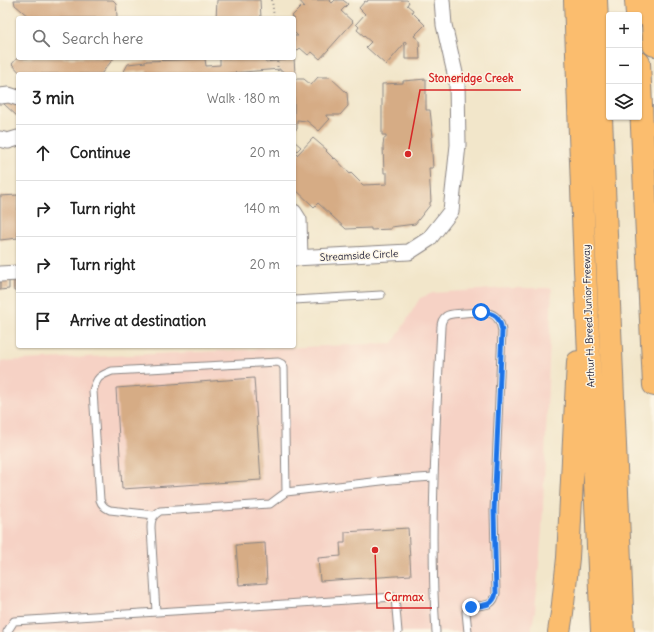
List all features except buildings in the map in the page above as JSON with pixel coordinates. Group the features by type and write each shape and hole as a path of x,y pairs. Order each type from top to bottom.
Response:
{"highway":[{"name":"Arthur H. Breed Junior Freeway","path":"575,0 585,269 602,632"},
{"path":"596,0 623,632"},
{"path":"636,0 637,12"},
{"path":"652,0 654,45"},
{"path":"640,84 654,384"},
{"path":"559,632 568,558 576,387 585,269"}],"street":[{"name":"Streamside Circle","path":"296,215 299,220 297,258 409,252 429,239 451,211 458,145 457,82 444,25 442,0"},
{"path":"0,96 9,95 16,97"},
{"path":"0,139 8,141 16,139"},
{"path":"0,274 16,273"}],"lane":[{"path":"296,300 381,295"},
{"path":"436,632 434,609 433,477 442,320 445,316 490,312 496,316 501,323 502,331 494,511 496,593 495,599 488,604 467,608 468,632"},
{"path":"154,515 110,510 101,504 93,391 97,379 112,370 278,362 282,364 284,368 286,492"},
{"path":"156,612 151,528 154,515 160,511 270,504 286,492 390,480 433,477"},
{"path":"7,632 14,621 396,597 398,632"}],"path":[{"path":"272,0 274,16"},
{"path":"276,60 278,72"}],"shaded area":[{"path":"507,288 552,288 542,531 535,611 531,632 0,632 0,361 393,343 420,298 433,293"}],"place":[{"name":"Stoneridge Creek","path":"408,154"},
{"name":"Carmax","path":"375,550"}],"route":[{"path":"471,607 492,602 495,599 496,593 494,511 502,331 501,323 496,316 490,312 481,312"}]}
